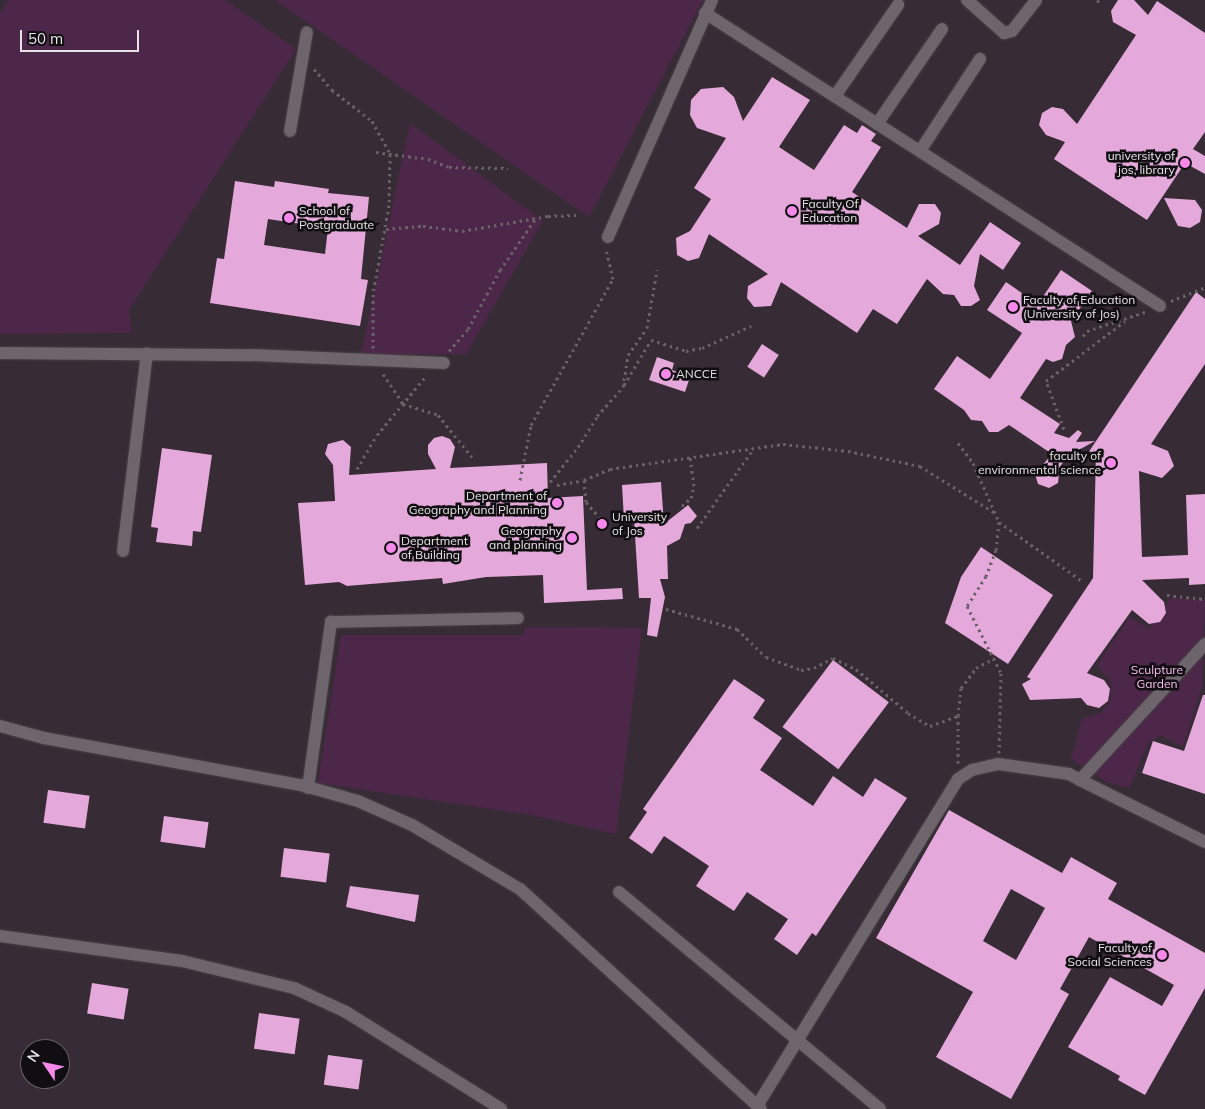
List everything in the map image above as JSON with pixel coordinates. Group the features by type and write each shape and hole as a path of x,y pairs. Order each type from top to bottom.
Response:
{"street":[{"path":"608,237 712,0"},
{"path":"968,0 1004,33 1012,31 1036,0"},
{"path":"835,96 898,5"},
{"path":"705,13 1160,306"},
{"path":"877,124 942,29"},
{"path":"290,131 308,32"},
{"path":"920,151 980,59"},
{"path":"0,353 147,352 441,362"},
{"path":"123,551 147,352"},
{"path":"308,788 331,622 518,618"},
{"path":"1080,780 1205,644"},
{"path":"0,726 52,740 308,788 358,801 412,826 520,889 759,1107 958,779 972,770 998,764 1070,774 1205,842"},
{"path":"619,892 799,1039 880,1109"},
{"path":"0,936 182,961 294,988 346,1012 501,1109"}],"path":[{"path":"303,57 332,90 372,122 390,154 386,229 374,294 372,338 377,360 403,404 438,416 472,457"},
{"path":"376,152 428,160 448,167 508,168"},
{"path":"386,229 423,226 462,231 536,218 576,215"},
{"path":"357,469 377,435 468,329 500,270 536,218"},
{"path":"520,480 530,426 613,278 606,251 608,237"},
{"path":"623,387 628,356 647,328 657,270"},
{"path":"1200,288 1205,292"},
{"path":"1064,429 1046,381 1125,322"},
{"path":"550,482 578,446 597,416 623,387 651,340 686,351 702,348 751,326"},
{"path":"958,443 972,463 999,522 996,550 986,576 967,606 1001,673 1002,716 998,764"},
{"path":"557,485 584,480 610,469 690,456 753,450 783,444 822,447 920,466 995,513"},
{"path":"697,528 753,450"},
{"path":"682,506 691,498 694,486 690,456"},
{"path":"584,480 586,502 608,527"},
{"path":"999,522 1082,581"},
{"path":"1167,595 1205,599"},
{"path":"666,609 737,629 766,656 801,670 814,668 833,658 856,669 908,713 930,726 958,716"},
{"path":"958,779 958,716 962,688 976,668 995,658"}],"shaded area":[{"name":"University of Jos","path":"0,0 1205,0 1205,1109 0,1109"}],"green space":[{"path":"8,0 225,0 296,49 129,310 132,333 0,334 0,14"},
{"path":"275,0 703,0 589,217"},
{"path":"410,123 543,221 466,354 361,355"},
{"name":"Sculpture Garden","path":"1171,598 1205,600 1202,686 1183,747 1160,735 1148,744 1129,788 1107,782 1071,759 1082,719 1101,713 1111,700 1111,682 1097,665 1130,617 1149,629"},
{"path":"524,627 642,628 616,834 531,815 318,783 341,635 524,635"}],"building":[{"path":"1118,0 1134,0 1148,15 1157,1 1205,33 1205,132 1193,149 1205,156 1205,174 1185,163 1147,220 1054,159 1065,142 1046,135 1039,125 1042,113 1052,107 1063,109 1077,124 1136,35 1113,22 1111,11"},
{"name":"Faculty Of Education","path":"772,77 810,100 779,147 814,170 844,125 857,133 862,125 876,134 871,141 881,147 852,192 907,228 919,204 935,204 941,213 939,224 918,236 960,265 990,222 1021,243 1003,270 980,254 974,286 980,300 971,306 961,306 954,295 943,294 927,279 897,324 873,309 857,333 781,282 771,306 754,307 747,298 748,286 768,274 709,234 699,258 688,261 677,255 676,238 690,231 711,199 694,188 726,138 697,128 690,115 691,100 701,89 723,87 734,97 743,121"},
{"path":"235,181 274,187 275,181 329,189 328,193 369,197 361,279 368,280 360,326 210,303 217,258 224,259","holes":["268,219 328,228 325,254 264,245"]},
{"path":"1164,198 1195,200 1202,210 1200,222 1190,228 1178,226"},
{"path":"1061,270 1092,291 1071,321 1075,337 1066,345 1062,359 1053,362 1046,359 1020,398 1060,424 1054,433 1069,438 1078,430 1082,433 1076,442 1095,441 1066,457 1060,467 1058,483 1049,488 1038,484 1035,474 1052,454 1009,425 998,432 989,432 982,421 971,420 964,410 934,389 957,356 990,379 1022,333 987,310 1006,282 1038,304"},
{"name":"faculty of environmental science","path":"1196,292 1205,299 1205,364 1151,444 1168,451 1174,466 1162,478 1139,471 1142,557 1188,555 1186,495 1205,494 1205,584 1189,585 1189,578 1142,580 1164,602 1166,613 1160,622 1149,624 1132,610 1087,673 1104,680 1110,689 1108,701 1099,708 1087,705 1081,698 1030,700 1022,684 1031,679 1027,677 1093,578 1096,453 1088,453"},
{"path":"762,344 779,355 764,378 747,367"},
{"name":"ANCCE","path":"657,357 674,363 672,370 690,377 685,392 649,380"},
{"path":"442,436 450,439 455,447 450,468 547,463 548,498 583,496 587,590 622,588 623,599 544,603 543,575 486,577 443,584 442,578 347,586 339,582 305,585 298,503 335,501 333,465 325,454 328,444 343,440 351,447 349,475 436,469 428,454 428,445 434,438"},
{"path":"162,448 212,455 201,532 193,531 192,546 156,542 158,528 151,527"},
{"path":"661,482 664,524 688,505 697,516 691,523 685,524 680,539 667,546 668,579 660,579 665,597 657,637 647,635 651,598 639,598 634,520 624,520 622,485"},
{"path":"981,547 1053,595 1008,664 945,623 961,577"},
{"path":"833,660 889,702 838,769 782,727"},
{"path":"734,679 765,700 753,718 782,738 760,770 813,806 833,776 863,797 875,778 907,798 816,936 812,933 797,955 774,939 788,919 747,892 734,911 696,886 709,866 664,836 652,854 629,838 647,812 643,809"},
{"path":"1203,695 1205,695 1205,794 1142,773 1153,741 1184,751"},
{"path":"48,790 90,796 85,829 43,823"},
{"name":"Faculty of Social Sciences","path":"949,810 1062,873 1071,857 1117,883 1108,899 1205,953 1205,988 1145,1095 1118,1080 1120,1076 1068,1047 1110,977 1162,1006 1174,985 1089,937 1060,989 1069,994 1011,1099 936,1057 973,992 876,938","holes":["1011,889 1045,908 1016,960 983,941"]},
{"path":"164,816 209,822 205,848 160,842"},
{"path":"284,848 330,854 326,882 280,877"},
{"path":"350,886 419,895 415,922 346,907"},
{"path":"92,983 129,989 124,1019 87,1014"},
{"path":"259,1013 300,1019 295,1054 254,1049"},
{"path":"328,1055 363,1060 358,1090 324,1085"}],"place":[{"name":"university of jos, library","path":"1185,163"},
{"name":"Faculty Of Education","path":"792,211"},
{"name":"School of Postgraduate","path":"289,218"},
{"name":"Faculty of Education (University of Jos)","path":"1013,307"},
{"name":"ANCCE","path":"666,374"},
{"name":"faculty of environmental science","path":"1111,463"},
{"name":"Department of Geography and Planning","path":"557,503"},
{"name":"University of Jos","path":"602,524"},
{"name":"Geography and planning","path":"572,538"},
{"name":"Department of Building","path":"391,548"},
{"name":"Faculty of Social Sciences","path":"1162,955"}]}
